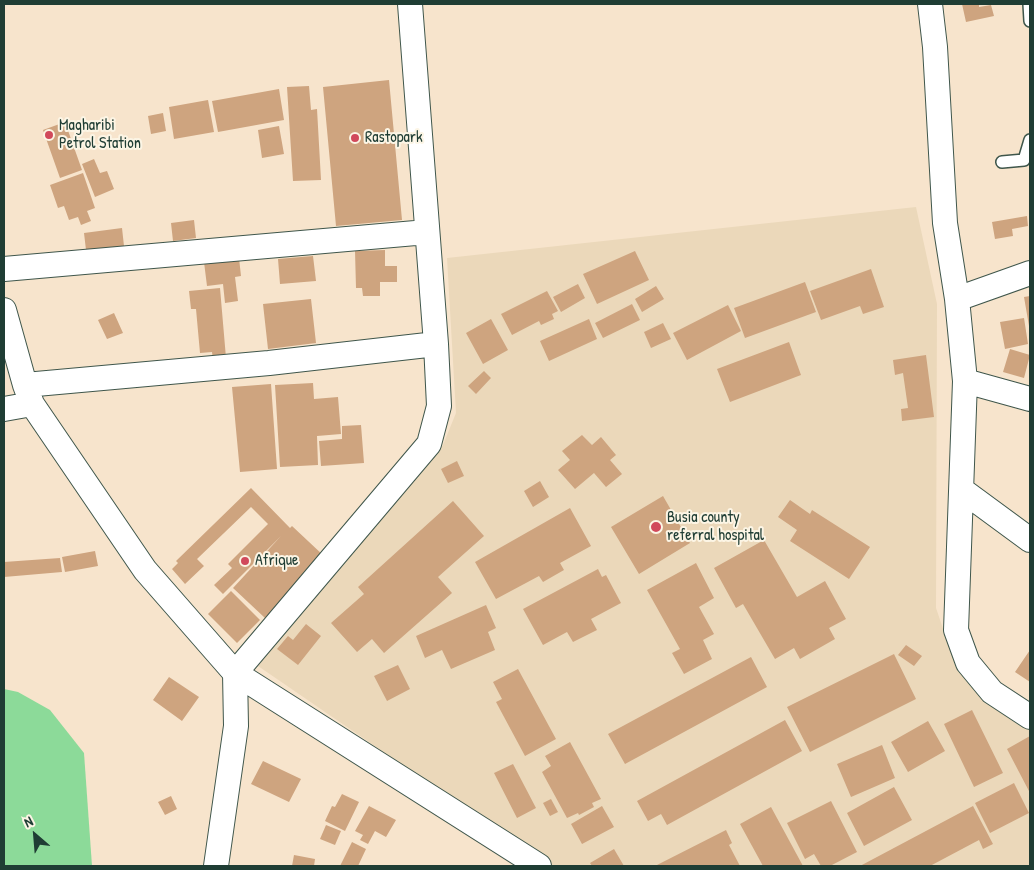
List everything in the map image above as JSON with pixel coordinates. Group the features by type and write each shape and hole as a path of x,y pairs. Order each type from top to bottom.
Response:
{"street":[{"path":"216,866 236,726 235,673 428,444 439,406 428,232 410,4"},
{"path":"930,4 935,47 945,223 957,299 965,381 956,630 968,663 992,692 1030,717"},
{"path":"4,269 428,232"},
{"path":"957,299 1030,273"},
{"path":"4,310 29,395 145,570 235,673 539,866"},
{"path":"4,409 29,395 260,364 436,344"},
{"path":"965,381 1030,399"},
{"path":"962,490 1030,540"}],"lane":[{"path":"1029,4 1030,20"},
{"path":"1002,162 1024,160 1030,140"}],"shaded area":[{"name":"Busia county referral hospital","path":"916,207 937,304 936,608 957,670 1030,724 1030,866 550,866 258,666 443,445 456,413 447,258"}],"green space":[{"path":"4,689 18,692 50,710 84,753 92,866 4,866"}],"building":[{"path":"962,4 979,4 979,7 991,5 994,16 966,22"},
{"path":"389,80 402,220 336,226 323,87"},
{"path":"309,86 311,110 317,109 321,180 293,181 287,87"},
{"path":"279,89 284,120 218,132 212,101"},
{"path":"208,100 214,132 174,139 169,107"},
{"path":"163,113 166,131 151,134 148,116"},
{"path":"65,122 82,170 60,178 43,130"},
{"path":"279,126 284,154 262,158 258,130"},
{"path":"94,159 100,173 107,171 114,189 95,197 82,164"},
{"path":"83,173 95,208 87,211 91,221 81,225 78,217 69,220 64,206 58,208 50,185"},
{"path":"1027,216 1028,226 1012,229 1013,236 995,239 992,222"},
{"path":"194,220 196,238 173,241 171,223"},
{"path":"122,228 124,246 86,250 84,233"},
{"path":"385,250 385,266 397,266 397,282 380,282 380,296 363,296 362,288 356,288 355,251"},
{"path":"635,251 649,280 597,304 583,274"},
{"path":"313,256 316,281 280,284 278,259"},
{"path":"239,258 241,276 235,277 238,301 225,303 223,284 207,286 204,262"},
{"path":"871,269 884,307 863,314 860,306 821,320 810,291"},
{"path":"805,282 816,312 745,338 734,308"},
{"path":"578,284 585,298 561,312 553,297"},
{"path":"656,286 664,299 642,312 635,299"},
{"path":"220,288 226,358 213,360 212,352 200,353 196,309 191,309 189,291"},
{"path":"547,291 558,311 552,314 554,319 541,325 539,321 512,335 501,314"},
{"path":"1030,296 1030,326 1029,326 1024,297"},
{"path":"311,299 316,343 268,349 263,304"},
{"path":"632,304 640,320 603,338 595,323"},
{"path":"728,305 741,331 687,360 673,333"},
{"path":"114,313 123,333 107,339 98,320"},
{"path":"1024,318 1028,344 1005,349 1000,322"},
{"path":"491,319 508,350 483,364 466,333"},
{"path":"589,319 597,339 549,361 540,341"},
{"path":"663,323 671,339 651,348 644,332"},
{"path":"789,342 801,375 730,402 717,369"},
{"path":"1010,349 1030,355 1024,378 1003,372"},
{"path":"926,355 934,417 902,421 901,409 908,408 903,373 895,375 893,360"},
{"path":"484,371 491,378 476,394 468,386"},
{"path":"313,383 314,399 338,397 341,434 317,436 318,465 280,467 275,385"},
{"path":"271,384 277,469 240,472 232,387"},
{"path":"361,425 364,463 321,466 319,441 342,439 342,426"},
{"path":"582,435 592,445 601,437 616,455 610,460 622,474 606,487 594,473 575,489 558,470 570,460 562,451"},
{"path":"457,461 464,476 448,483 441,469"},
{"path":"540,481 549,497 533,507 524,491"},
{"path":"251,488 290,528 292,526 324,556 265,618 233,588 281,536 223,594 214,585 232,568 228,564 268,524 251,507 197,559 204,566 185,584 172,569 178,563 176,561"},
{"path":"663,496 690,543 639,574 611,527"},
{"path":"790,500 810,514 812,510 870,547 849,579 790,541 797,530 778,517"},
{"path":"453,501 484,536 438,577 452,593 384,653 372,639 357,652 331,623 364,594 358,587"},
{"path":"570,508 591,546 560,563 564,570 543,582 539,576 496,599 475,562"},
{"path":"764,540 797,597 825,581 846,619 829,628 835,639 800,659 794,648 775,659 743,604 736,608 714,568"},
{"path":"95,551 98,566 65,572 62,557"},
{"path":"60,558 62,572 4,577 4,562"},
{"path":"696,563 714,598 699,607 714,634 703,640 712,659 684,674 672,653 680,649 647,590"},
{"path":"598,569 602,577 606,575 621,603 591,619 597,630 573,642 567,632 543,645 523,609"},
{"path":"231,591 260,620 237,643 208,614"},
{"path":"486,605 496,628 488,632 495,650 451,669 442,650 425,658 416,636"},
{"path":"306,624 321,636 298,665 277,649 288,636 293,640"},
{"path":"906,645 922,656 914,666 898,655"},
{"path":"1030,650 1030,682 1015,672"},
{"path":"894,654 916,699 810,752 787,707"},
{"path":"751,657 767,687 625,764 608,734"},
{"path":"398,665 410,689 387,701 374,676"},
{"path":"518,669 556,739 525,756 496,702 502,699 493,682"},
{"path":"169,677 199,697 182,721 153,700"},
{"path":"972,710 1003,773 974,787 944,724"},
{"path":"785,720 802,751 667,825 661,814 648,821 637,801"},
{"path":"928,721 945,751 908,772 891,742"},
{"path":"1030,736 1030,793 1007,749"},
{"path":"570,742 601,799 592,803 594,807 579,815 578,813 567,818 542,772 551,766 545,756"},
{"path":"882,745 895,778 851,797 837,764"},
{"path":"263,761 301,779 289,802 251,784"},
{"path":"513,764 536,808 517,818 494,773"},
{"path":"1014,783 1029,813 990,833 975,803"},
{"path":"894,787 912,820 864,846 847,813"},
{"path":"342,794 359,802 345,831 325,821 332,806 335,807"},
{"path":"171,796 177,809 165,815 158,802"},
{"path":"551,799 558,812 550,816 543,803"},
{"path":"831,801 857,852 830,866 821,866 814,854 805,859 787,823"},
{"path":"369,806 396,820 386,837 375,831 368,844 360,840 363,835 355,831"},
{"path":"602,806 614,827 582,844 571,824"},
{"path":"973,806 993,844 983,849 979,840 930,866 860,866"},
{"path":"771,807 803,866 763,866 740,824"},
{"path":"326,825 341,831 335,845 320,839"},
{"path":"726,830 732,843 729,845 740,866 655,866"},
{"path":"352,842 366,849 358,866 340,866"},
{"path":"614,849 624,866 592,866 590,863"},
{"path":"294,855 315,859 314,866 292,866"}],"place":[{"name":"Magharibi Petrol Station","path":"49,135"},
{"name":"Rastopark","path":"355,138"},
{"name":"Busia county referral hospital","path":"656,527"},
{"name":"Afrique","path":"245,561"}]}
